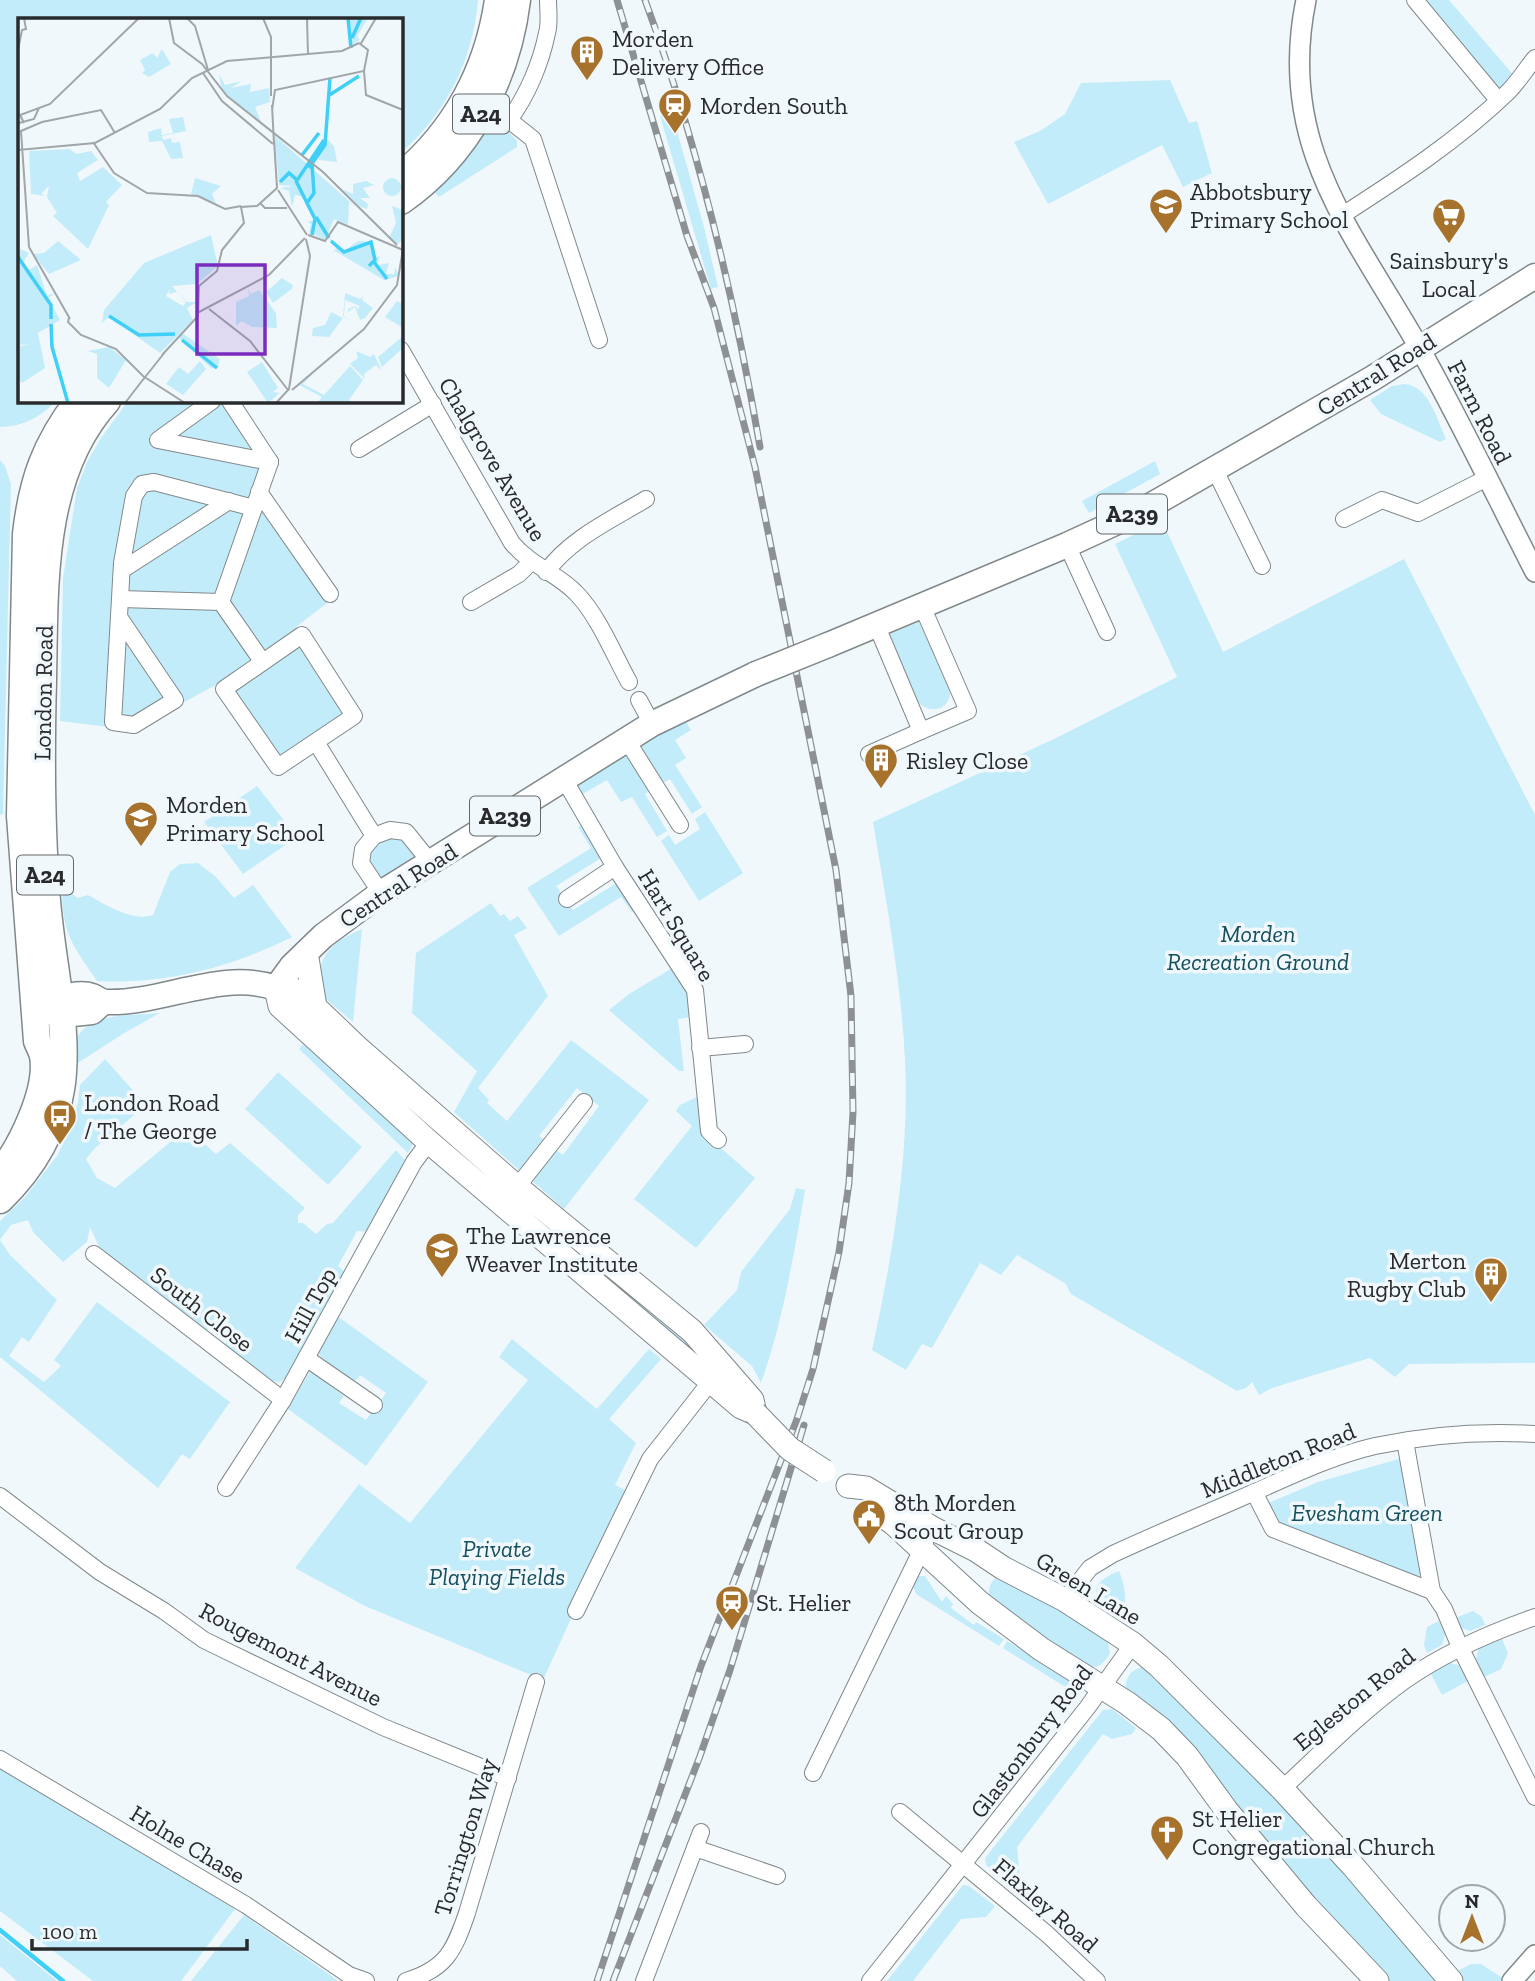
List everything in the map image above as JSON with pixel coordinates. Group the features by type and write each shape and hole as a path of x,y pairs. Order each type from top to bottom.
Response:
{"highway":[{"name":"A24","path":"402,200 442,167 464,141 476,101 498,0"},
{"name":"A24","path":"402,175 436,142 455,118 476,101 506,56 517,0"},
{"name":"London Road","path":"51,1004 20,816 26,534 32,491 44,455 60,425 77,402"},
{"name":"London Road","path":"51,1004 40,766 45,586 50,538 59,493 83,434 106,402"},
{"name":"A24","path":"0,1173 24,1138 41,1083 43,1056 37,1041 51,1004"},
{"name":"A24","path":"0,1200 34,1161 49,1134 59,1103 65,1047 51,1004"}],"main road":[{"name":"Central Road","path":"276,988 292,966 342,920 382,892 652,724 756,674 1068,545 1143,510 1360,386 1535,276"},
{"path":"306,952 315,1007"},
{"path":"51,1004 92,1012 103,1002 228,983 250,982 292,989 517,1188 699,1338 752,1400 755,1413"},
{"path":"276,988 280,1006 429,1142 741,1407 755,1413"},
{"path":"429,1142 445,1125"},
{"path":"544,1242 560,1223"},
{"name":"Green Lane","path":"755,1413 790,1450 848,1486 866,1488 928,1539 980,1602 1041,1649 1147,1717 1171,1738 1306,1906 1377,1981"},
{"name":"Green Lane","path":"928,1539 976,1550 1003,1568 1065,1600 1133,1644 1187,1692 1282,1789 1353,1866 1451,1981"},
{"path":"980,1602 980,1589 986,1578 1003,1568"}],"street":[{"path":"509,120 526,93 542,52 548,31 548,0"},
{"name":"Farm Road","path":"1306,0 1299,56 1300,96 1307,137 1322,179 1420,349 1535,572"},
{"path":"1415,0 1498,100"},
{"path":"1341,216 1420,165 1461,134 1509,91 1535,58"},
{"path":"476,101 509,120 533,139 599,341"},
{"name":"Chalgrove Avenue","path":"402,352 512,543 531,562 575,592 586,605 629,682"},
{"path":"211,402 158,440 270,462"},
{"path":"231,402 270,462"},
{"path":"359,449 433,404"},
{"path":"221,603 270,462"},
{"path":"1215,470 1262,566"},
{"path":"1344,519 1382,500 1418,513 1487,478"},
{"path":"119,617 175,699 134,725 113,722 119,617 121,599 122,570 134,496 142,484 154,482 229,501 256,500"},
{"path":"545,572 558,555 576,541 646,499"},
{"path":"256,500 330,594"},
{"path":"122,570 229,501"},
{"path":"1068,545 1107,632"},
{"path":"471,602 519,574 531,562"},
{"path":"121,599 221,603"},
{"path":"221,603 262,661"},
{"path":"869,754 968,711 922,606"},
{"path":"876,624 921,731"},
{"path":"302,635 354,716 278,767 224,688 262,661 302,635"},
{"path":"639,700 652,724"},
{"path":"626,739 680,825"},
{"path":"316,742 374,836"},
{"name":"Hart Square","path":"564,779 615,867 695,990 709,1132 718,1140"},
{"path":"382,892 362,863 363,849 374,836 390,830 406,832 431,863"},
{"path":"567,899 615,867"},
{"path":"700,1048 745,1044"},
{"path":"517,1188 584,1102"},
{"name":"Hill Top","path":"226,1488 283,1400 414,1162 429,1142"},
{"name":"South Close","path":"94,1254 283,1400"},
{"path":"306,1358 374,1405"},
{"path":"576,1611 650,1459 711,1381"},
{"name":"Middleton Road","path":"1065,1600 1090,1568 1113,1554 1340,1457 1405,1441 1469,1433 1535,1434"},
{"path":"1405,1441 1432,1591 1444,1609 1460,1647 1535,1797"},
{"path":"1254,1492 1273,1529 1432,1591"},
{"name":"Rougemont Avenue","path":"0,1496 96,1569 164,1611 204,1640 383,1727 508,1778"},
{"path":"813,1773 928,1539"},
{"name":"Egleston Road","path":"1282,1789 1387,1695 1428,1666 1460,1647 1535,1618"},
{"name":"Glastonbury Road","path":"870,1981 964,1865 1133,1644"},
{"name":"Torrington Way","path":"406,1981 432,1972 446,1961 455,1946 536,1682"},
{"name":"Holne Chase","path":"0,1759 246,1905 349,1975 366,1981"},
{"path":"900,1812 964,1865"},
{"path":"644,1981 701,1832"},
{"path":"695,1848 777,1876"},
{"name":"Flaxley Road","path":"964,1865 1047,1934 1097,1981"},
{"path":"1512,1981 1535,1955"}],"green space":[{"path":"0,0 478,0 470,44 454,84 431,121 402,152 402,18 18,18 18,402 55,402 31,420 0,427"},
{"path":"1418,0 1449,0 1516,78 1499,97"},
{"path":"1170,80 1189,123 1197,121 1212,173 1183,187 1162,145 1048,204 1014,142 1040,131 1065,114 1081,83"},
{"path":"672,113 718,287 711,289 660,116"},
{"path":"491,123 508,131 517,141 517,147 439,197 433,190 465,159"},
{"path":"1392,386 1413,386 1426,397 1446,439 1440,442 1381,414 1370,400"},
{"path":"127,402 229,402 267,464 256,494 331,600 296,627 350,715 280,762 225,684 212,687 133,730 60,721 63,578 77,488 87,462"},
{"path":"0,460 11,484 3,814 0,815"},
{"path":"1155,461 1160,474 1089,513 1082,501"},
{"name":"Morden Recreation Ground","path":"1162,521 1223,652 1404,559 1535,815 1535,1363 1409,1364 1395,1377 1370,1358 1272,1388 1259,1395 1252,1382 1237,1391 1071,1294 1066,1284 1017,1255 1001,1275 980,1263 932,1348 922,1344 906,1370 872,1350 898,1206 906,1096 900,1000 873,822 1054,739 1177,677 1115,544"},
{"path":"919,622 950,689 948,701 940,708 929,709 918,702 890,634"},
{"path":"681,714 691,730 675,740 686,758 675,765 702,807 692,814 670,779 645,794 667,831 657,837 632,797 621,802 607,780 579,796 569,780"},
{"path":"257,786 297,837 243,874 204,822"},
{"path":"705,812 743,873 699,901 661,841 669,835 675,845 700,829 695,819"},
{"path":"587,822 606,855 556,886 573,910 620,881 637,908 632,912 621,897 559,936 527,888 591,848 578,827"},
{"path":"391,833 404,835 424,863 382,888 365,861 366,851"},
{"path":"198,863 215,876 234,898 253,885 292,937 246,957 198,972 147,980 97,981 66,928 62,888 66,887 77,898 88,895 120,911 145,917 153,915 170,872 180,864"},
{"path":"491,903 500,916 504,914 510,921 518,916 527,928 514,935 548,996 478,1088 489,1100 487,1103 507,1121 571,1040 649,1100 564,1209 529,1178 552,1147 563,1155 599,1106 577,1088 539,1136 548,1143 521,1172 454,1112 477,1071 412,1013 416,953"},
{"path":"362,929 353,1022 321,995 320,971 326,953 333,946"},
{"path":"674,967 690,991 693,1017 678,1019 684,1071 679,1071 609,1010 629,994"},
{"path":"160,1013 73,1066 75,1043 80,1033 89,1025 111,1017"},
{"path":"303,1044 413,1144 408,1153 299,1049"},
{"path":"105,1059 146,1105 95,1148 86,1159 97,1178 115,1188 187,1128 216,1154 230,1143 305,1208 298,1215 298,1223 303,1223 316,1234 327,1224 333,1223 396,1150 405,1160 371,1232 357,1231 338,1266 347,1274 344,1282 329,1300 289,1375 280,1382 267,1380 225,1346 229,1323 206,1330 131,1277 100,1249 90,1227 87,1242 63,1262 33,1232 28,1220 11,1225 0,1240 0,1221 25,1197 57,1156 70,1130 80,1085"},
{"path":"278,1072 362,1147 328,1185 245,1109"},
{"path":"701,1095 705,1134 755,1178 696,1248 634,1199 692,1126 676,1111 680,1105"},
{"path":"796,1188 805,1190 797,1238 782,1312 761,1383 752,1366 704,1325 737,1290 741,1272 790,1209"},
{"path":"562,1237 718,1367 747,1401 559,1239"},
{"path":"0,1240 10,1255 57,1300 29,1342 22,1337 9,1356 44,1382 61,1366 54,1360 97,1302 230,1402 190,1459 182,1454 158,1488 0,1357"},
{"path":"336,1315 428,1382 366,1466 288,1409 310,1371 344,1396 339,1403 366,1420 386,1393 360,1375 353,1384 317,1353"},
{"name":"Private Playing Fields","path":"512,1339 597,1409 649,1349 661,1359 609,1419 636,1443 615,1485 629,1492 543,1680 365,1606 295,1568 359,1484 410,1523 528,1380 499,1357"},
{"name":"Evesham Green","path":"1402,1458 1422,1573 1417,1578 1276,1522 1266,1504 1318,1482"},
{"path":"1119,1571 1125,1594 1122,1618 1106,1606 1097,1594 1100,1582"},
{"path":"916,1576 925,1576 942,1602 946,1596 953,1604 951,1608 974,1625 976,1622 1004,1639 999,1646 916,1594 912,1584"},
{"path":"999,1576 1004,1576 1107,1637 1110,1653 1106,1660 1098,1666 1086,1667 989,1598 990,1585"},
{"path":"1473,1611 1482,1617 1485,1625 1470,1631 1459,1627 1455,1618"},
{"path":"1439,1621 1445,1635 1442,1645 1427,1653 1424,1645 1427,1627"},
{"path":"1502,1639 1508,1653 1501,1669 1484,1677 1476,1659 1478,1649"},
{"path":"1007,1641 1079,1685 1075,1693 1003,1648"},
{"path":"1450,1663 1461,1666 1468,1681 1442,1695 1431,1674"},
{"path":"1148,1666 1258,1772 1435,1981 1384,1981 1126,1691 1126,1681 1131,1673"},
{"path":"1112,1709 1136,1728 1132,1734 1112,1739 1103,1734 1017,1847 1020,1877 1012,1886 986,1865 985,1858 1103,1710"},
{"path":"0,1768 235,1909 181,1981 93,1981 0,1911"},
{"path":"963,1885 969,1886 995,1906 986,1917 961,1919 913,1981 887,1981"},
{"path":"244,1915 333,1977 338,1981 191,1981"},
{"path":"0,1935 57,1981 17,1981 0,1966"},
{"path":"1471,1964 1481,1964 1507,1981 1455,1981 1450,1975"}],"waterway":[{"path":"0,1930 63,1981"}],"railway":[{"path":"597,1981 701,1666 797,1419 813,1369 839,1252 849,1183 853,1112 851,996 836,870 755,467 714,308 687,236 617,0"},
{"path":"645,0 682,109 713,221 739,334 760,447"},
{"path":"613,1981 700,1756 730,1670 804,1425"}],"place":[{"name":"Morden Delivery Office","path":"587,82"},
{"name":"Morden South","path":"675,135"},
{"name":"Abbotsbury Primary School","path":"1166,235"},
{"name":"Sainsbury's Local","path":"1449,245"},
{"name":"Risley Close","path":"881,790"},
{"name":"Morden Primary School","path":"141,848"},
{"name":"London Road / The George","path":"60,1146"},
{"name":"The Lawrence Weaver Institute","path":"442,1279"},
{"name":"Merton Rugby Club","path":"1491,1304"},
{"name":"8th Morden Scout Group","path":"869,1546"},
{"name":"St. Helier","path":"732,1632"},
{"name":"St Helier Congregational Church","path":"1167,1862"}]}
